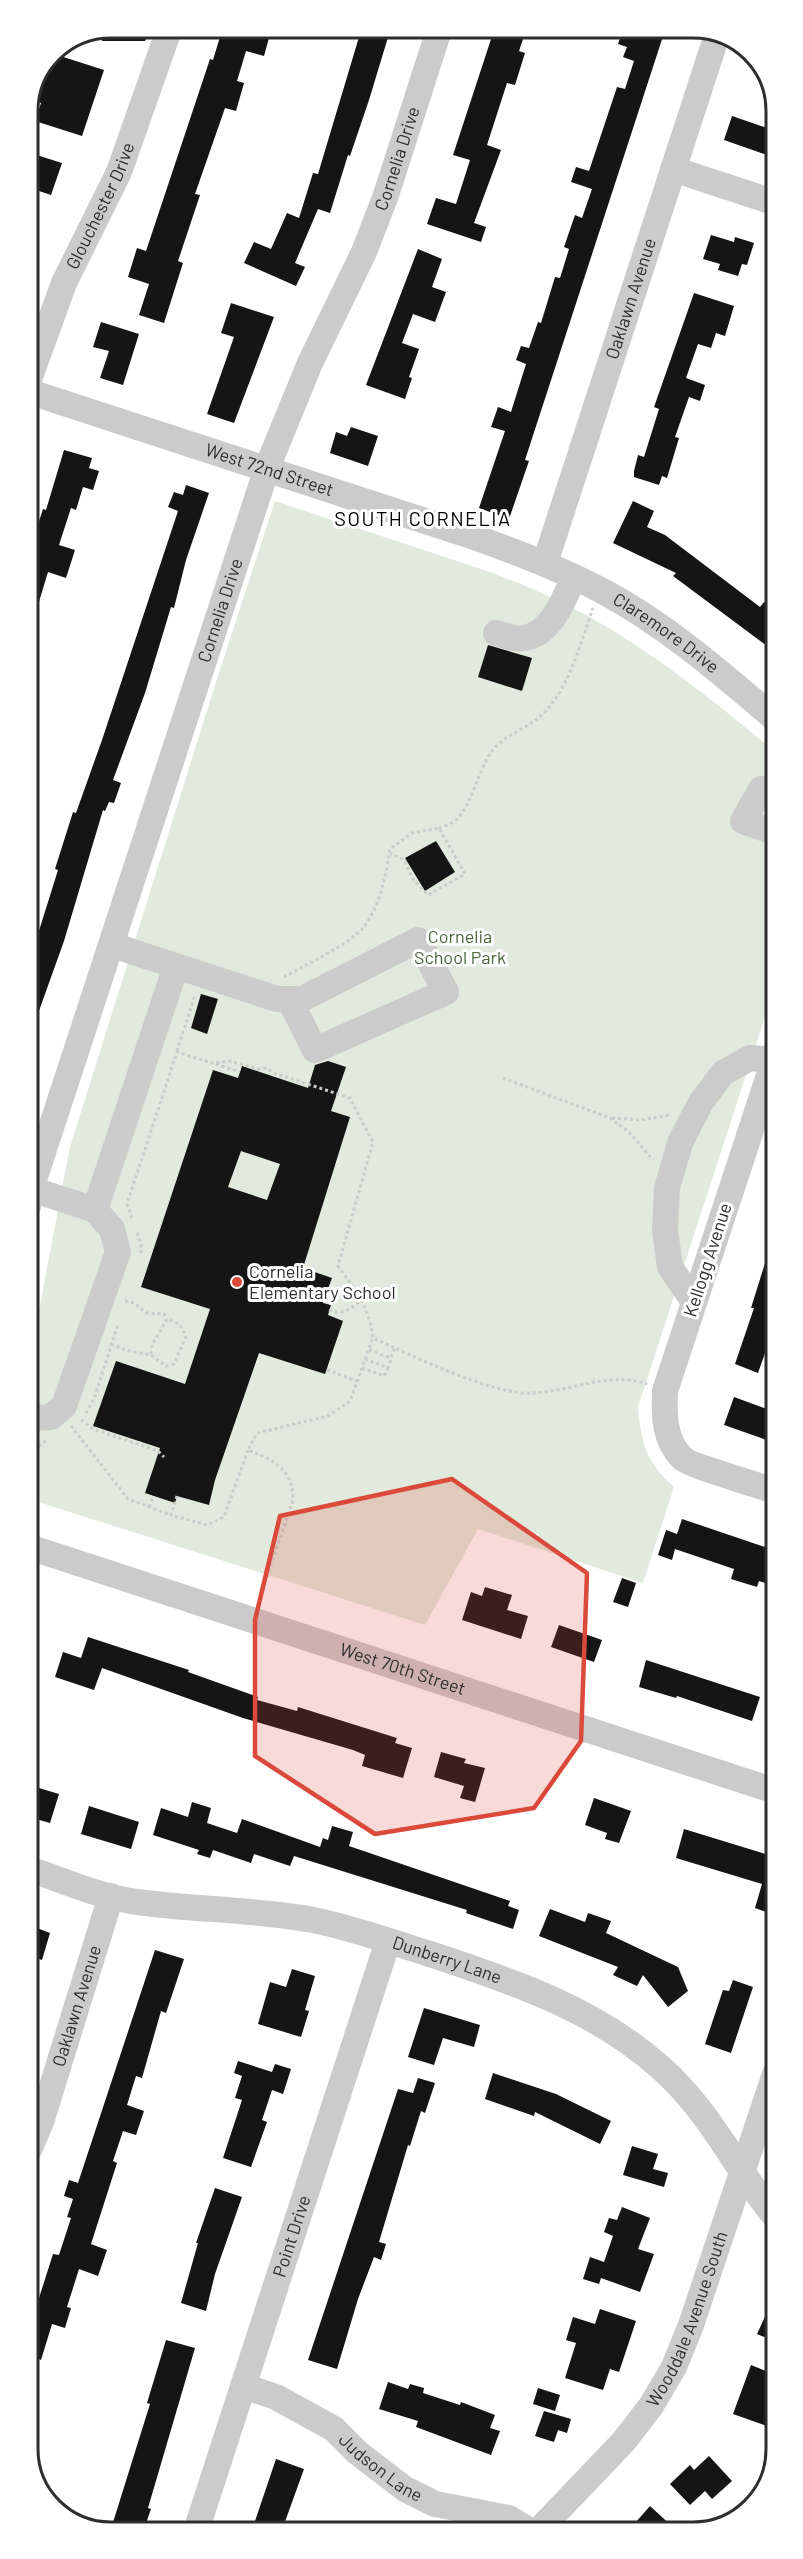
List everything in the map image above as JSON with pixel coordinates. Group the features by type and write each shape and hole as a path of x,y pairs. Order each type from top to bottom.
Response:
{"street":[{"name":"Glouchester Drive","path":"37,357 64,282 119,172 166,37"},
{"name":"Cornelia Drive","path":"37,1171 267,468 310,363 364,252 436,38"},
{"name":"Oaklawn Avenue","path":"545,563 715,41"},
{"path":"673,169 766,200"},
{"name":"West 72nd Street","path":"37,394 267,468 545,563"},
{"name":"Claremore Drive","path":"545,563 599,590 670,633 766,711"},
{"path":"496,633 515,639 532,636 553,620 574,577"},
{"path":"766,791 761,789 743,820 766,829"},
{"path":"418,940 446,992 315,1050 283,992 302,999 418,940"},
{"path":"112,945 277,999 283,992"},
{"path":"95,1210 176,966"},
{"path":"694,1302 670,1267 665,1230 670,1179 680,1143 696,1111 723,1073 750,1058 766,1059"},
{"name":"Kellogg Avenue","path":"766,1084 665,1391 664,1416 669,1438 682,1460 766,1488"},
{"path":"37,1197 95,1210 112,1229 118,1252 64,1406 51,1417 37,1418"},
{"name":"West 70th Street","path":"37,1550 766,1788"},
{"name":"Dunberry Lane","path":"37,1872 136,1902 260,1912 313,1920 388,1941 512,1981 586,2015 625,2038 660,2067 693,2100 766,2203"},
{"name":"Oaklawn Avenue","path":"37,2131 111,1896"},
{"name":"Point Drive","path":"199,2521 388,1941"},
{"name":"Wooddale Avenue South","path":"547,2522 624,2441 651,2406 674,2367 691,2325 766,2101"},
{"name":"Judson Lane","path":"243,2386 276,2397 334,2430 358,2453 405,2489 435,2504 509,2518 515,2522"}],"path":[{"path":"283,992 363,927 380,896 390,849 412,833 439,828 455,820 464,810 481,767 494,748 514,732 538,718 557,696 578,653 599,590"},
{"path":"390,853 404,860 413,879 428,894 465,874 439,828"},
{"path":"139,1258 142,1248 127,1204 177,1052 240,1072"},
{"path":"72,1426 120,1492 128,1499 207,1525 224,1517 248,1450 257,1433 328,1416 350,1401 373,1338 371,1319 362,1300 338,1266 373,1142 350,1098 274,1073 266,1068 259,1069 230,1061 212,1063"},
{"path":"503,1078 610,1118 629,1132 670,1179"},
{"path":"610,1118 640,1120 696,1111"},
{"path":"329,1310 338,1314 345,1312 362,1300"},
{"path":"111,1344 129,1351 151,1355 166,1365 174,1364 186,1336 180,1325 167,1319 164,1314 147,1313 134,1303 125,1301 122,1311"},
{"path":"151,1355 152,1345 167,1319"},
{"path":"63,1431 82,1420 92,1403 118,1322"},
{"path":"373,1338 462,1376 509,1390 532,1393 609,1380 631,1379 665,1391"},
{"path":"362,1368 384,1376 395,1347"},
{"path":"369,1350 391,1358"},
{"path":"365,1359 388,1368"},
{"path":"327,1370 357,1381"},
{"path":"82,1420 99,1430 152,1447 164,1457"},
{"path":"37,1448 54,1436"},
{"path":"248,1450 270,1458 283,1469 293,1486 293,1500 259,1602"},
{"path":"149,1507 153,1496"},
{"path":"171,1515 177,1496"}],"highlighted area":[{"path":"452,1479 587,1573 581,1741 534,1808 375,1834 255,1756 255,1620 280,1516"}],"green space":[{"name":"Cornelia School Park","path":"275,501 427,551 542,593 635,644 720,706 766,744 766,1014 638,1407 643,1442 651,1460 674,1487 643,1583 478,1529 425,1625 37,1502 37,1321 70,1147"}],"building":[{"path":"110,37 146,39 145,41 102,41 103,38"},
{"path":"220,37 269,37 264,56 246,51 237,81 244,83 236,111 225,108 195,194 200,195 178,261 183,263 164,323 139,315 149,284 128,277 137,248 146,251 210,59 213,60"},
{"path":"359,37 388,37 330,213 318,209 295,263 305,267 296,286 244,263 254,242 271,249 287,213 299,218 313,173 318,174"},
{"path":"492,38 523,38 519,51 525,53 515,85 507,83 487,145 501,150 474,223 486,227 481,242 427,224 436,198 456,204 470,160 453,155"},
{"path":"620,38 662,38 525,460 529,461 509,519 479,508 505,431 491,427 498,407 511,412 526,364 516,360 521,346 529,348 538,322 541,323 555,277 560,278 569,249 564,247 575,215 582,218 592,189 571,182 576,167 589,171 617,87 625,89 634,61 623,57 627,47 618,44"},
{"path":"62,57 104,70 82,136 37,122 41,103 38,102 43,82"},
{"path":"732,116 766,128 766,155 724,140"},
{"path":"37,155 62,163 51,195 37,190"},
{"path":"711,235 734,242 735,237 754,243 747,265 742,264 738,276 718,270 720,264 703,259"},
{"path":"418,249 442,259 432,287 446,292 435,322 413,314 402,343 419,349 409,377 412,378 405,399 366,385"},
{"path":"694,293 734,306 725,336 716,333 711,348 698,344 686,378 705,385 700,401 689,397 675,437 679,438 667,478 662,476 659,485 634,477 634,471 638,455 644,457 659,409 654,407"},
{"path":"231,303 274,317 234,423 207,414 234,337 221,333"},
{"path":"101,322 139,334 123,385 100,378 109,351 93,347"},
{"path":"351,427 378,436 368,466 330,453 336,432 347,436"},
{"path":"64,450 92,458 89,468 99,471 93,490 83,487 76,510 71,508 59,545 75,550 66,578 48,572 37,608 37,527 43,509 46,510"},
{"path":"186,485 209,493 186,560 174,608 171,607 145,693 113,780 121,783 114,803 109,802 105,811 103,810 64,941 37,1016 37,937 58,870 55,869 73,812 76,813 102,740 178,511 168,507 174,492 183,495"},
{"path":"633,501 654,511 647,527 665,535 760,607 764,602 766,603 766,645 673,576 676,573 613,543"},
{"path":"488,645 532,658 522,691 478,677"},
{"path":"436,841 455,872 425,891 405,858"},
{"path":"201,994 218,999 207,1034 191,1028"},
{"name":"Cornelia Elementary School","path":"328,1061 346,1067 331,1111 350,1117 303,1268 332,1278 323,1303 331,1305 328,1315 343,1321 325,1374 259,1353 215,1480 209,1505 177,1496 175,1503 145,1493 160,1448 93,1426 116,1361 185,1384 210,1309 141,1287 213,1070 238,1078 242,1066 308,1088 315,1065","holes":["241,1151 280,1164 267,1200 228,1187"]},
{"path":"766,1260 766,1350 758,1373 735,1364 754,1308 751,1308"},
{"path":"734,1397 766,1409 766,1440 724,1425"},
{"path":"682,1519 766,1547 766,1583 759,1581 757,1587 731,1579 734,1569 675,1549 672,1560 658,1555 666,1530 677,1534"},
{"path":"622,1578 636,1583 628,1607 613,1602"},
{"path":"485,1587 512,1595 507,1610 528,1616 521,1639 462,1620 471,1592 482,1596"},
{"path":"559,1625 602,1640 594,1662 551,1647"},
{"path":"88,1637 189,1670 188,1672 258,1697 257,1700 297,1711 298,1707 397,1738 395,1743 412,1748 403,1778 362,1766 365,1755 353,1750 243,1718 102,1668 94,1690 55,1677 63,1652 81,1658"},
{"path":"646,1660 760,1697 752,1721 677,1696 676,1698 639,1687"},
{"path":"441,1752 466,1759 464,1763 485,1768 475,1802 460,1798 464,1786 434,1777"},
{"path":"37,1787 59,1794 50,1823 37,1819"},
{"path":"594,1798 631,1811 619,1843 605,1839 607,1833 585,1825"},
{"path":"192,1802 211,1808 207,1823 237,1833 242,1819 320,1847 323,1838 328,1840 332,1826 353,1832 349,1846 510,1901 508,1906 519,1910 513,1929 466,1913 467,1910 294,1856 290,1866 254,1854 251,1863 213,1850 210,1858 197,1854 199,1850 153,1835 161,1808 188,1817"},
{"path":"89,1806 139,1822 131,1849 81,1834"},
{"path":"684,1829 766,1854 766,1912 755,1908 762,1884 676,1858"},
{"path":"550,1909 585,1922 588,1913 611,1921 606,1933 678,1967 688,1991 668,2007 643,1975 637,1986 613,1975 618,1967 539,1936"},
{"path":"37,1928 50,1933 42,1960 37,1958"},
{"path":"155,1950 184,1959 166,2013 161,2011 142,2078 136,2076 127,2105 144,2111 136,2135 123,2131 113,2161 117,2163 91,2244 107,2250 98,2276 79,2269 67,2307 71,2308 65,2328 52,2324 41,2360 37,2359 37,2297 39,2298 53,2254 59,2255 71,2218 67,2217 73,2199 64,2196 69,2180 78,2183"},
{"path":"292,1969 315,1976 305,2010 309,2011 301,2037 258,2024 270,1982 286,1987"},
{"path":"733,1980 753,1987 731,2053 705,2044 723,1990 729,1991"},
{"path":"424,2008 480,2025 474,2047 443,2038 434,2065 408,2057"},
{"path":"238,2061 272,2072 275,2064 291,2069 283,2094 272,2090 262,2120 267,2122 251,2167 223,2158 242,2100 235,2098 242,2076 234,2073"},
{"path":"493,2073 556,2094 611,2121 600,2144 535,2112 534,2116 485,2099"},
{"path":"418,2078 435,2083 425,2113 421,2111 410,2146 408,2145 379,2242 386,2244 381,2260 374,2257 358,2299 337,2369 308,2360 398,2089 413,2093"},
{"path":"632,2146 658,2154 653,2169 668,2173 664,2187 623,2175"},
{"path":"215,2188 242,2197 215,2274 206,2311 181,2303 198,2243 196,2243"},
{"path":"622,2207 650,2218 638,2249 654,2254 640,2292 601,2278 599,2284 583,2279 590,2257 604,2262 613,2236 604,2232 609,2218 617,2220"},
{"path":"600,2309 636,2321 619,2372 610,2369 603,2390 565,2378 576,2343 566,2340 573,2317 595,2324"},
{"path":"766,2315 766,2338 757,2334"},
{"path":"166,2340 195,2348 148,2508 151,2509 147,2521 113,2521 150,2404 147,2403"},
{"path":"751,2365 766,2371 766,2426 733,2414"},
{"path":"388,2382 408,2389 410,2384 424,2388 423,2393 460,2405 461,2402 495,2415 490,2428 500,2431 491,2455 416,2427 418,2421 379,2409"},
{"path":"538,2388 560,2395 555,2411 533,2404"},
{"path":"544,2411 571,2419 567,2433 558,2430 554,2442 535,2436"},
{"path":"709,2456 732,2481 712,2499 705,2491 690,2505 670,2484 690,2465 694,2470"},
{"path":"276,2459 304,2469 285,2521 255,2521"},
{"path":"650,2506 667,2522 636,2522"}],"place":[{"name":"Cornelia Elementary School","path":"237,1282"}],"district":[{"name":"SOUTH CORNELIA","path":"423,519"}]}
